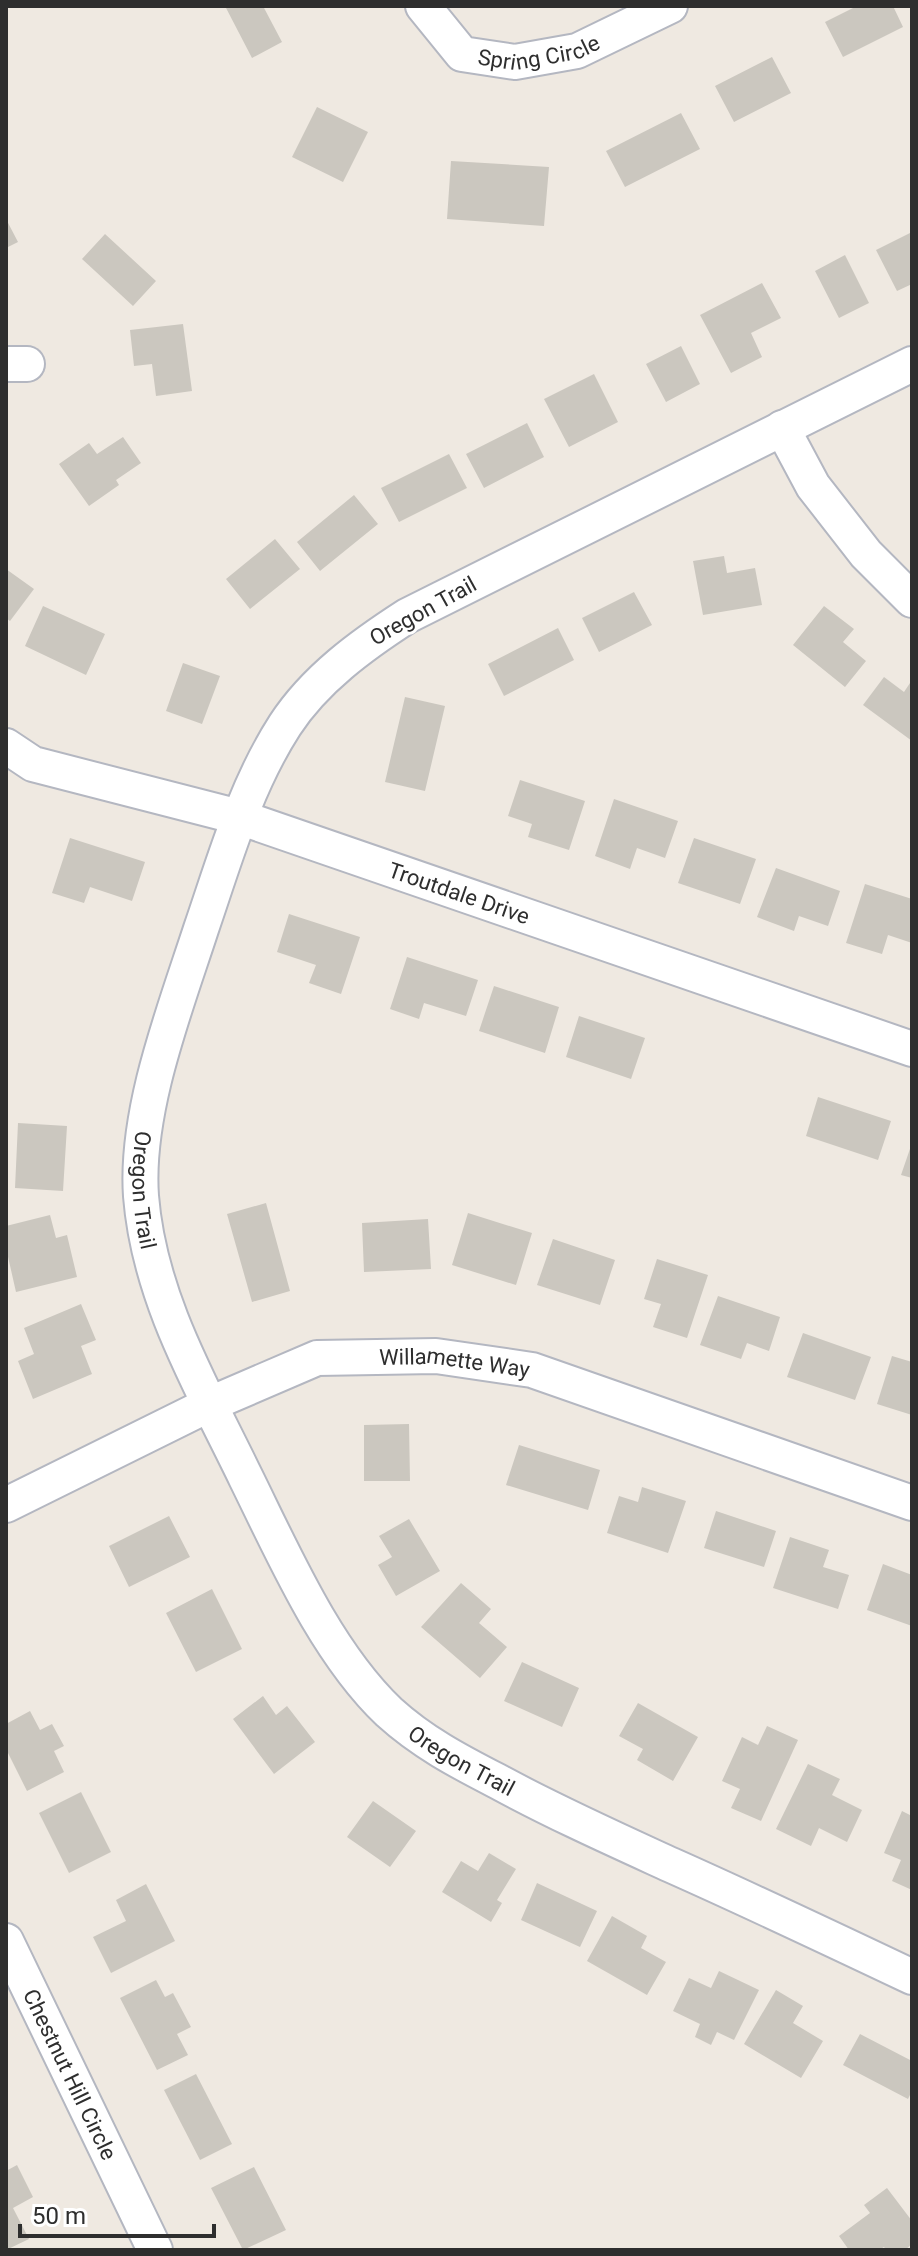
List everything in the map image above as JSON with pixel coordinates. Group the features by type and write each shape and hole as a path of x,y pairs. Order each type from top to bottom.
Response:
{"street":[{"name":"Spring Circle","path":"423,6 462,54 515,62 577,51 670,6"},
{"name":"Oregon Trail","path":"912,364 407,616 365,643 329,675 287,721 260,768 239,817 172,1015 149,1104 142,1152 141,1193 148,1251 172,1326 291,1569 345,1661 388,1710 435,1749 565,1818 912,1977"},
{"path":"782,428 813,486 866,554 912,600"},
{"name":"Troutdale Drive","path":"6,746 33,764 239,817 912,1049"},
{"name":"Willamette Way","path":"6,1505 210,1404 317,1358 436,1356 532,1370 912,1503"},
{"name":"Chestnut Hill Circle","path":"6,1941 155,2250"}],"building":[{"path":"225,6 263,6 282,42 252,58"},
{"path":"857,6 893,6 903,27 843,57 825,22"},
{"path":"772,57 791,93 734,122 715,86"},
{"path":"317,107 368,132 343,182 292,157"},
{"path":"681,113 700,149 625,187 606,151"},
{"path":"451,161 549,167 544,226 447,219"},
{"path":"6,219 18,242 6,248"},
{"path":"912,232 912,284 897,291 876,250"},
{"path":"105,234 156,281 133,306 82,259"},
{"path":"845,255 869,303 839,318 815,271"},
{"path":"762,283 781,318 751,333 762,357 731,373 700,315"},
{"path":"183,324 192,391 156,396 152,364 134,366 130,330"},
{"path":"681,346 700,384 666,402 646,364"},
{"path":"594,374 618,422 569,447 544,399"},
{"path":"527,423 544,457 484,488 466,454"},
{"path":"123,437 141,463 116,480 119,485 89,506 59,464 89,443 97,454"},
{"path":"449,454 467,488 399,522 381,488"},
{"path":"354,495 378,524 320,571 297,542"},
{"path":"275,539 300,569 250,609 226,579"},
{"path":"724,556 727,573 755,568 762,605 703,615 693,561"},
{"path":"6,569 34,589 10,621 6,618"},
{"path":"634,592 652,625 599,652 582,618"},
{"path":"43,606 105,634 86,675 25,646"},
{"path":"824,606 854,629 843,642 866,661 845,687 793,645"},
{"path":"558,628 574,660 504,696 488,664"},
{"path":"183,663 220,676 202,724 166,711"},
{"path":"884,677 904,692 912,680 912,741 863,705"},
{"path":"405,697 445,706 425,791 385,782"},
{"path":"520,780 585,801 569,850 528,837 532,824 508,816"},
{"path":"614,799 678,821 665,858 637,848 630,869 595,856"},
{"path":"70,838 145,862 132,901 90,887 84,903 52,893"},
{"path":"694,838 756,859 740,904 678,883"},
{"path":"776,868 840,891 828,926 799,916 794,931 757,917"},
{"path":"865,884 912,899 912,943 888,935 882,954 846,943"},
{"path":"289,914 360,937 341,994 309,983 316,965 277,952"},
{"path":"407,957 478,980 466,1016 424,1003 419,1019 390,1009"},
{"path":"494,986 559,1007 545,1053 479,1031"},
{"path":"579,1016 645,1038 631,1079 566,1057"},
{"path":"818,1097 891,1121 878,1160 806,1136"},
{"path":"18,1123 67,1126 63,1191 15,1188"},
{"path":"912,1143 912,1178 901,1175"},
{"path":"266,1203 290,1291 252,1302 227,1214"},
{"path":"468,1213 532,1233 516,1285 452,1265"},
{"path":"50,1215 56,1238 67,1235 77,1277 16,1292 6,1248 6,1226"},
{"path":"428,1219 431,1269 364,1272 362,1223"},
{"path":"553,1239 615,1260 600,1305 537,1285"},
{"path":"657,1259 708,1275 687,1338 653,1327 661,1304 644,1299"},
{"path":"718,1296 780,1317 769,1351 747,1343 741,1359 700,1345"},
{"path":"81,1304 96,1340 81,1346 92,1374 33,1399 18,1361 34,1354 24,1328"},
{"path":"803,1333 871,1357 855,1400 787,1377"},
{"path":"892,1356 912,1362 912,1415 877,1404"},
{"path":"409,1424 410,1481 364,1481 364,1425"},
{"path":"519,1445 600,1470 588,1510 506,1485"},
{"path":"642,1487 686,1501 668,1553 607,1533 619,1496 638,1502"},
{"path":"716,1511 776,1531 764,1567 704,1548"},
{"path":"169,1516 190,1557 129,1587 109,1546"},
{"path":"409,1519 440,1571 396,1596 378,1565 392,1557 379,1536"},
{"path":"790,1537 829,1550 823,1567 849,1575 838,1609 773,1588"},
{"path":"883,1564 912,1575 912,1626 867,1610"},
{"path":"461,1583 491,1609 479,1623 507,1647 480,1678 421,1627"},
{"path":"212,1589 242,1649 196,1672 166,1613"},
{"path":"522,1662 579,1688 562,1727 504,1701"},
{"path":"263,1696 276,1715 287,1706 315,1742 274,1774 233,1719"},
{"path":"638,1703 698,1737 673,1781 637,1760 643,1749 619,1736"},
{"path":"30,1711 40,1730 52,1724 64,1746 54,1751 64,1772 27,1791 6,1749 6,1724"},
{"path":"767,1726 798,1740 761,1821 731,1808 740,1789 722,1781 742,1737 758,1745"},
{"path":"808,1764 840,1779 832,1795 862,1810 847,1842 819,1828 811,1846 776,1829"},
{"path":"81,1792 111,1852 69,1873 39,1813"},
{"path":"373,1801 416,1831 390,1867 347,1837"},
{"path":"902,1811 912,1816 912,1890 892,1881 901,1860 884,1853"},
{"path":"489,1853 516,1869 497,1900 502,1903 491,1922 442,1892 461,1861 478,1871"},
{"path":"537,1883 597,1911 580,1947 521,1920"},
{"path":"146,1884 175,1941 111,1973 93,1937 126,1921 116,1900"},
{"path":"612,1916 647,1936 641,1948 666,1962 647,1995 587,1961"},
{"path":"719,1971 759,1990 734,2040 717,2032 711,2045 695,2037 700,2024 673,2011 689,1978 711,1988"},
{"path":"156,1980 165,1997 173,1993 191,2027 177,2034 188,2055 157,2070 120,1998"},
{"path":"776,1990 803,2006 793,2023 823,2041 801,2078 744,2044"},
{"path":"860,2034 912,2061 912,2091 908,2099 843,2065"},
{"path":"196,2074 232,2144 200,2160 164,2090"},
{"path":"17,2165 33,2197 13,2208 29,2239 6,2250 6,2171"},
{"path":"254,2167 286,2230 243,2250 211,2188"},
{"path":"887,2188 912,2221 912,2244 905,2250 886,2250 884,2247 879,2250 849,2250 839,2236 870,2213 864,2205"}]}
